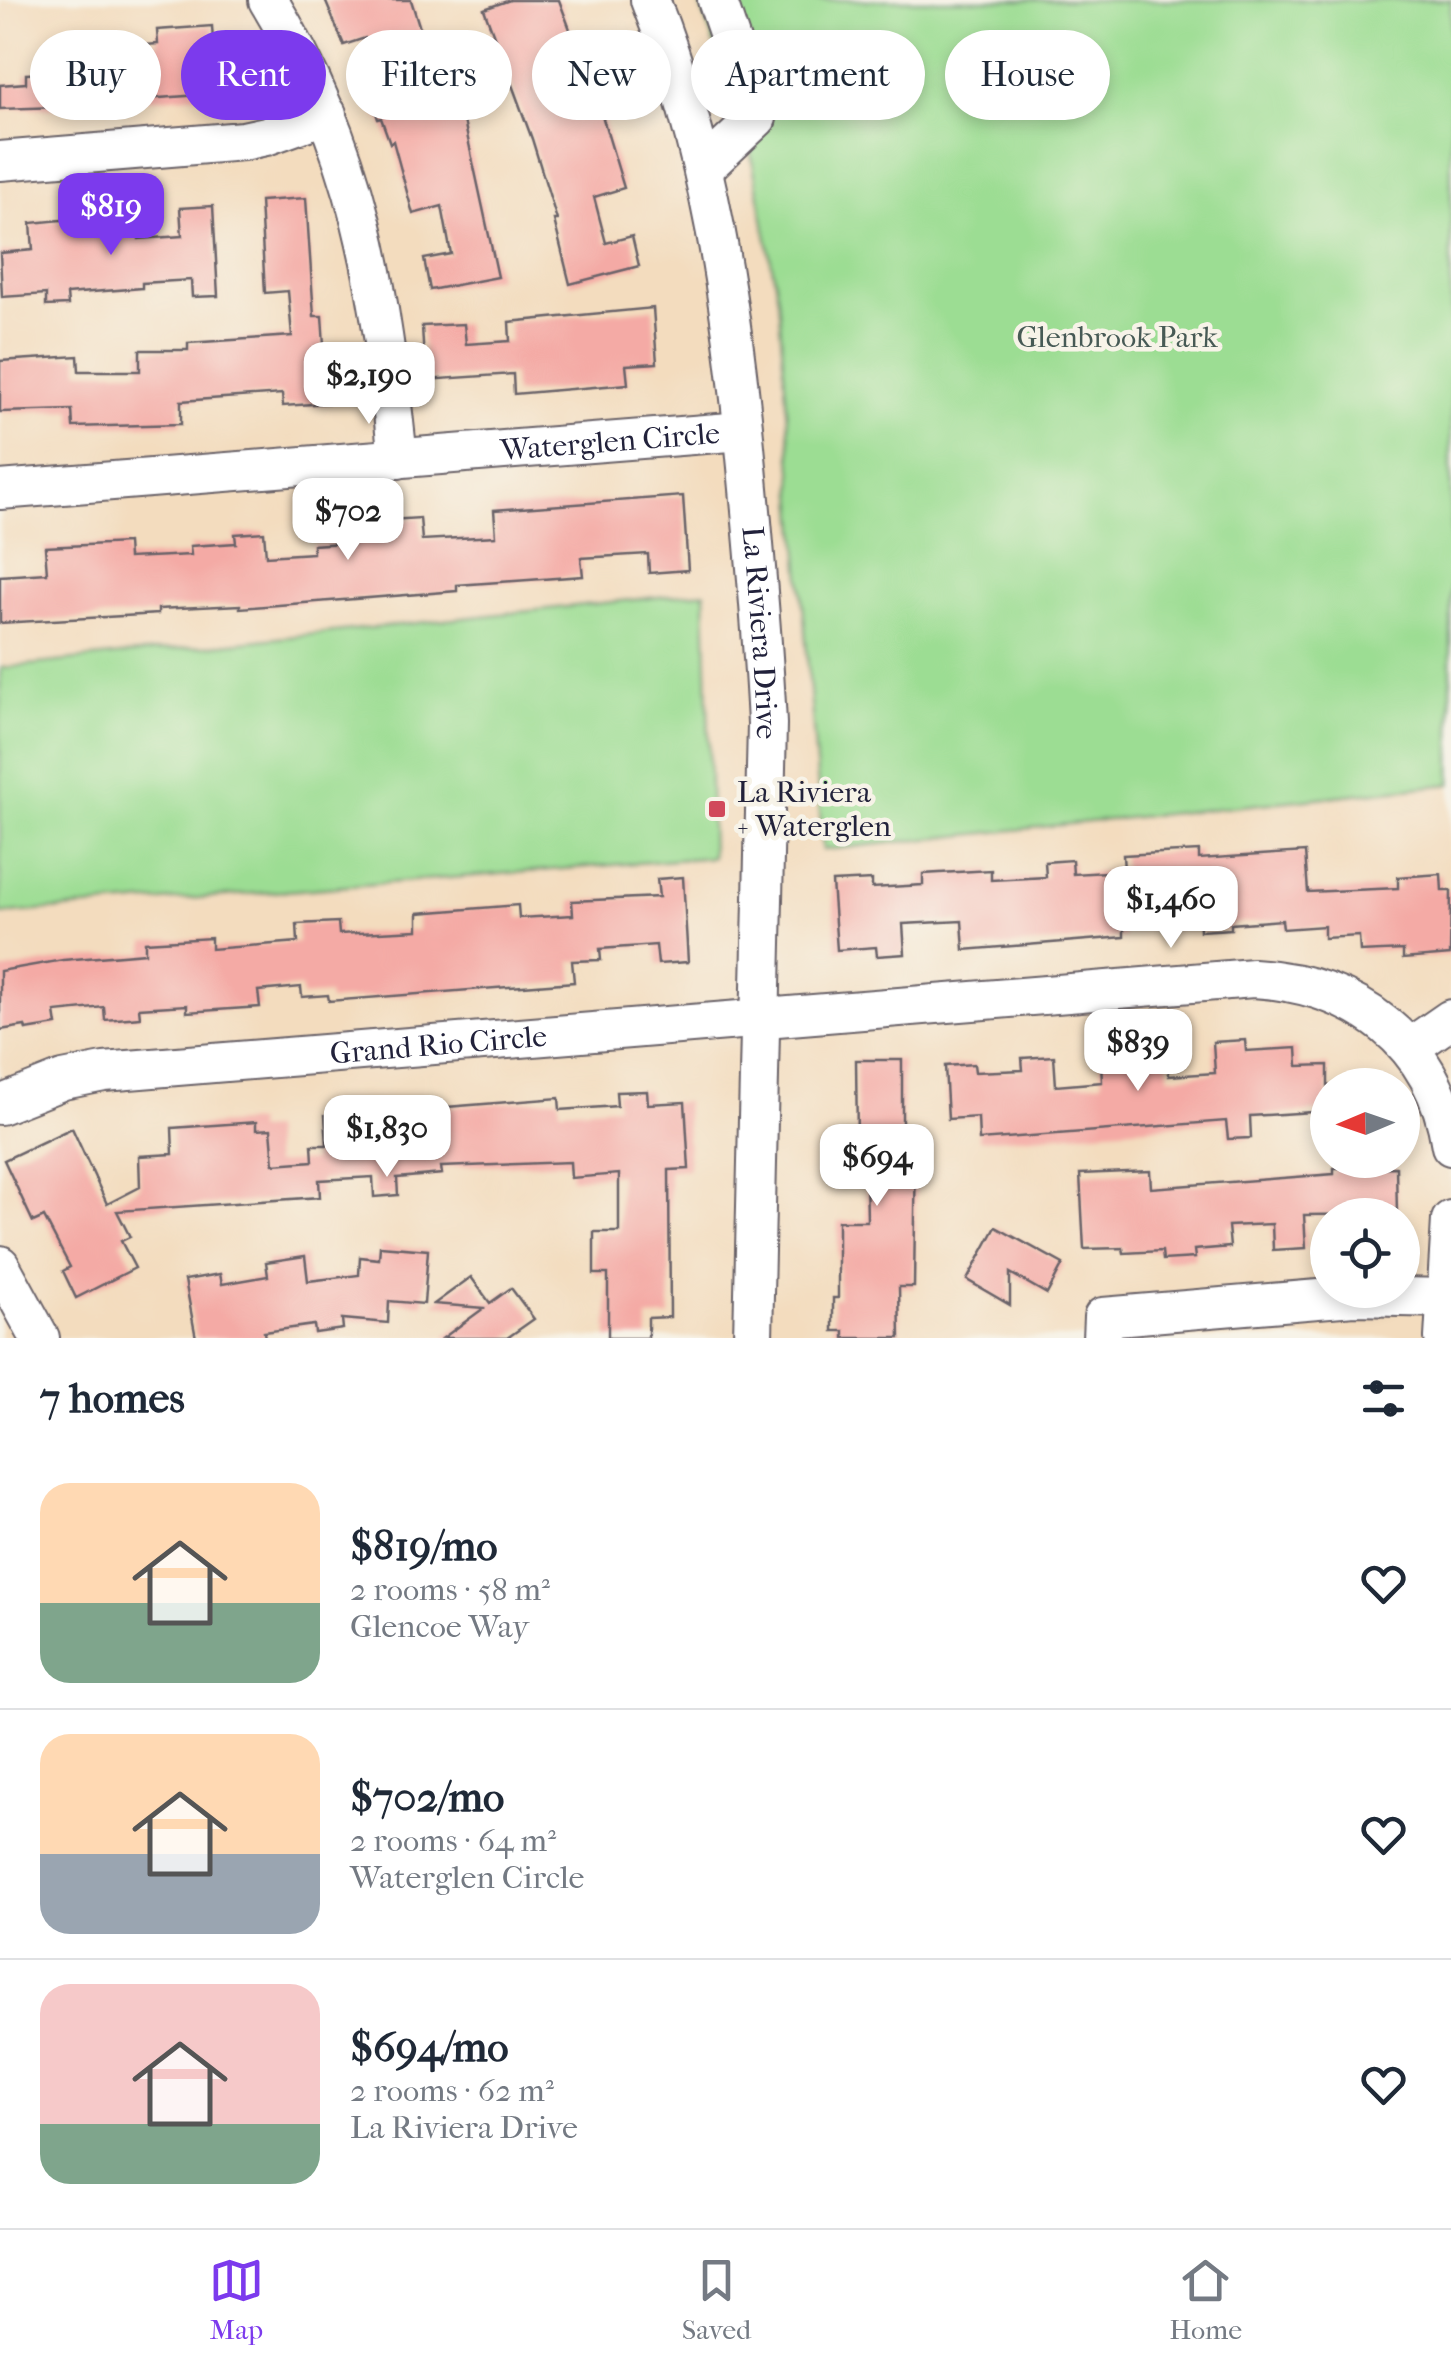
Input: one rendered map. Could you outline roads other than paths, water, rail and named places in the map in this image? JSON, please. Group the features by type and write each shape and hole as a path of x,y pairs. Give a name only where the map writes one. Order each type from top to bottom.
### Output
{"street":[{"path":"268,0 327,114 362,215 385,334 398,459"},
{"name":"La Riviera Drive","path":"650,0 669,48 704,168 731,312 764,643 767,724 753,1338"},
{"path":"704,168 756,118 717,0"},
{"path":"0,161 243,141 327,114"},
{"name":"Waterglen Circle","path":"0,490 744,431"},
{"name":"Grand Rio Circle","path":"0,1105 63,1080 104,1072 1254,978 1287,980 1326,990 1363,1008 1409,1048 1423,1068 1441,1104 1451,1146"},
{"path":"1409,1048 1451,1019"},
{"path":"1444,1338 1451,1220"},
{"path":"0,1265 40,1338"},
{"path":"1102,1338 1103,1317 1354,1296 1447,1298"}],"place":[{"name":"La Riviera + Waterglen","path":"717,809"}],"park label":[{"name":"Glenbrook Park","path":"1117,337"}]}
